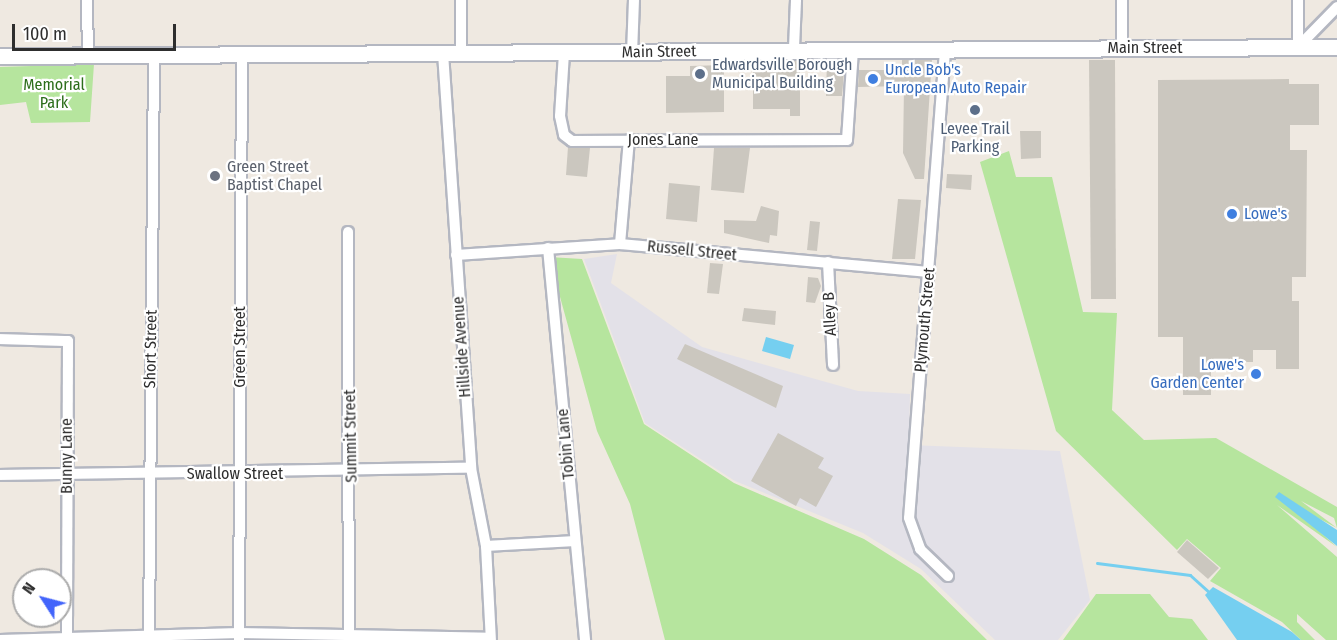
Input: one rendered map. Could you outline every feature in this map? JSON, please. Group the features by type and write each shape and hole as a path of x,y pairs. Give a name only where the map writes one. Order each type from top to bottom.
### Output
{"street":[{"path":"87,0 88,57"},
{"path":"461,0 461,52"},
{"path":"632,54 634,0"},
{"path":"794,48 796,0"},
{"path":"1122,0 1122,48"},
{"path":"1298,0 1298,47"},
{"path":"1298,47 1337,7"},
{"name":"Main Street","path":"0,56 154,57 461,52 632,54 794,48 945,51 1337,47"},
{"name":"Jones Lane","path":"564,52 564,135 572,141 848,140 853,50"},
{"name":"Plymouth Street","path":"945,51 909,518 920,549 948,576"},
{"name":"Hillside Avenue","path":"443,53 471,468 486,546 490,639"},
{"name":"Green Street","path":"239,637 242,54"},
{"name":"Short Street","path":"149,639 154,57"},
{"path":"620,244 629,140"},
{"name":"Summit Street","path":"348,232 352,473 349,638"},
{"name":"Russell Street","path":"456,255 620,244 929,272"},
{"name":"Tobin Lane","path":"548,248 585,640"},
{"name":"Alley B","path":"828,262 833,365"},
{"name":"Bunny Lane","path":"0,339 68,341 67,638"},
{"name":"Swallow Street","path":"0,475 352,473 471,468"},
{"path":"486,546 575,541"},
{"path":"0,640 239,637 490,639"}],"shaded area":[{"path":"617,254 611,283 702,347 858,391 910,394 909,445 1060,451 1090,600 1058,640 995,640 921,569 863,533 735,481 645,423 584,259"}],"green space":[{"name":"Memorial Park","path":"94,64 90,122 31,123 26,102 0,105 0,67"},
{"path":"1009,151 1016,177 1052,177 1083,312 1117,313 1112,410 1144,440 1216,438 1337,507 1337,528 1316,517 1311,524 1337,547 1277,505 1337,557 1337,640 1326,640 1297,614 1297,622 1315,640 1301,640 1282,622 1210,581 1221,568 1187,539 1177,550 1056,431 980,162","holes":["1301,501 1334,518 1337,528"]},
{"path":"549,257 582,259 644,424 734,483 864,539 921,575 987,640 665,640 630,504 597,431"},
{"path":"1096,594 1150,594 1169,617 1192,619 1208,640 1063,640"}],"water":[{"path":"766,337 794,345 790,359 762,351"},
{"path":"1279,492 1337,530 1337,546 1275,497"},
{"path":"1213,587 1292,632 1301,640 1237,640 1205,595"}],"building":[{"path":"932,59 924,179 915,179 903,153 904,86 858,87 859,70 902,70 902,60"},
{"path":"800,60 800,116 790,116 790,109 753,109 753,61"},
{"path":"827,60 845,60 842,96 826,96"},
{"path":"1089,60 1115,60 1116,299 1091,299"},
{"path":"724,65 724,112 666,113 666,76 690,76 690,66"},
{"name":"Lowe's","path":"1289,79 1289,84 1319,84 1319,125 1290,125 1290,150 1307,150 1306,277 1292,277 1292,301 1299,301 1299,369 1276,369 1276,350 1253,350 1253,362 1211,362 1211,395 1183,395 1183,337 1158,337 1158,80"},
{"path":"1020,131 1041,131 1041,158 1021,159"},
{"path":"568,147 590,148 587,177 566,175"},
{"path":"714,148 750,148 744,193 711,190"},
{"path":"947,174 972,175 971,190 946,188"},
{"path":"669,183 700,186 697,222 666,219"},
{"path":"898,199 921,200 915,259 892,259"},
{"path":"761,206 779,211 777,236 770,235 769,243 724,233 724,220 756,221"},
{"path":"810,221 820,222 817,251 807,250"},
{"path":"710,263 723,264 719,294 707,293"},
{"path":"808,277 818,278 821,286 815,303 806,302"},
{"path":"744,308 776,311 775,325 742,321"},
{"path":"685,344 783,386 776,408 677,359"},
{"path":"778,433 824,458 818,468 833,476 816,507 800,498 796,506 751,481"},
{"path":"1187,540 1219,568 1208,579 1177,552"}],"waterway":[{"path":"1097,563 1190,575 1210,593"}],"place":[{"name":"Edwardsville Borough Municipal Building","path":"700,74"},
{"name":"Uncle Bob's European Auto Repair","path":"873,79"},
{"name":"Levee Trail Parking","path":"975,110"},
{"name":"Green Street Baptist Chapel","path":"215,176"},
{"name":"Lowe's","path":"1232,214"},
{"name":"Lowe's Garden Center","path":"1256,374"}]}
